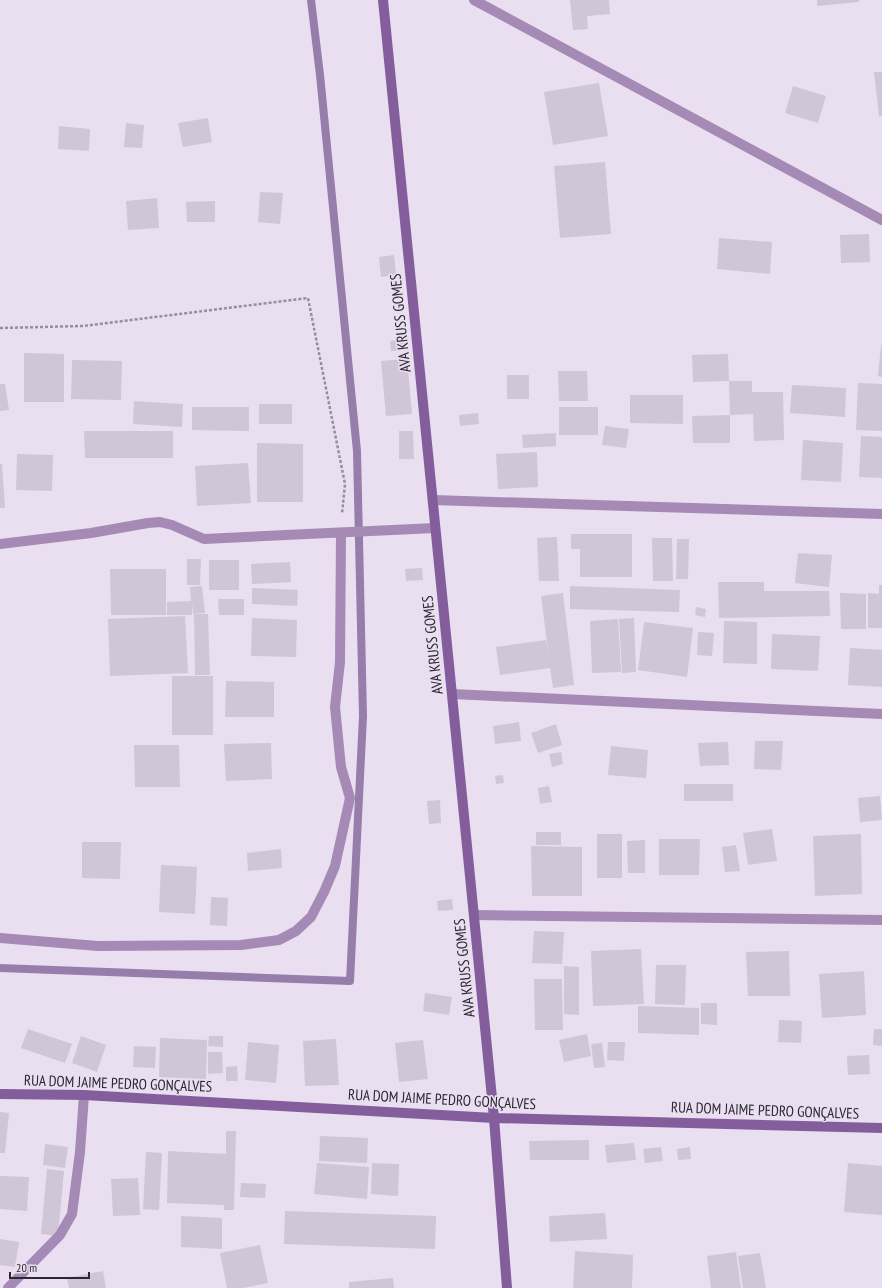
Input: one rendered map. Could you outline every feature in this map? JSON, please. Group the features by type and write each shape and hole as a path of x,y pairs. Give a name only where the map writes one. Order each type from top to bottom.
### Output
{"street":[{"name":"AVA KRUSS GOMES","path":"384,0 494,1118 507,1288"},
{"path":"474,0 882,220"},
{"path":"433,500 882,514"},
{"path":"0,544 91,534 160,522 172,525 204,539 435,528"},
{"path":"0,938 98,946 242,945 280,940 296,931 311,917 335,866 350,798 342,767 335,707 340,662 341,533"},
{"path":"452,694 882,714"},
{"path":"474,915 882,920"},
{"name":"RUA DOM JAIME PEDRO GONÇALVES","path":"0,1094 84,1095 494,1118 882,1128"},
{"path":"8,1288 60,1235 72,1214 80,1152 84,1095"}],"path":[{"path":"0,328 83,326 308,298 345,484 341,533"}],"building":[{"path":"570,0 609,0 610,14 587,16 588,29 573,30"},
{"path":"817,0 859,0 859,2 817,6"},
{"path":"874,72 882,72 882,116 879,116"},
{"path":"599,83 608,136 553,145 544,92"},
{"path":"793,86 826,96 818,123 785,113"},
{"path":"208,118 212,142 183,147 178,123"},
{"path":"126,123 144,125 142,148 124,147"},
{"path":"59,126 90,129 89,151 58,149"},
{"path":"605,162 611,234 560,238 554,166"},
{"path":"260,192 283,193 280,224 258,222"},
{"path":"157,198 159,228 128,230 126,201"},
{"path":"215,201 215,222 187,222 186,202"},
{"path":"869,234 870,262 841,263 840,235"},
{"path":"719,238 772,242 770,274 717,269"},
{"path":"394,255 396,275 381,277 379,257"},
{"path":"406,339 407,350 391,351 390,341"},
{"path":"882,345 882,377 878,376"},
{"path":"24,353 64,354 64,402 24,402"},
{"path":"728,354 729,381 693,382 692,355"},
{"path":"407,359 412,414 386,416 381,361"},
{"path":"72,360 122,361 121,400 71,399"},
{"path":"558,371 587,371 588,401 559,401"},
{"path":"507,375 529,375 529,399 507,399"},
{"path":"729,381 752,381 752,392 783,392 784,440 754,441 753,414 730,415"},
{"path":"858,383 882,384 882,431 856,430"},
{"path":"0,384 5,384 9,410 0,411"},
{"path":"792,385 846,388 845,417 790,413"},
{"path":"630,395 683,395 683,424 630,423"},
{"path":"134,401 183,404 182,427 133,424"},
{"path":"259,404 292,404 292,424 259,424"},
{"path":"192,407 249,407 249,431 192,430"},
{"path":"559,407 598,407 598,435 559,435"},
{"path":"478,413 479,424 460,426 459,415"},
{"path":"730,415 730,443 693,443 692,416"},
{"path":"605,426 629,429 626,448 602,445"},
{"path":"84,431 173,431 173,458 85,458"},
{"path":"399,431 413,431 414,459 399,459"},
{"path":"556,433 556,446 523,448 522,435"},
{"path":"861,436 882,437 882,478 859,477"},
{"path":"803,440 843,443 841,482 801,480"},
{"path":"257,443 303,444 303,502 257,502"},
{"path":"537,452 538,487 498,489 496,454"},
{"path":"17,454 53,455 52,491 16,490"},
{"path":"248,463 251,503 197,506 195,466"},
{"path":"0,464 2,464 5,508 0,508"},
{"path":"571,534 632,534 632,577 580,577 580,549 571,549"},
{"path":"557,537 559,581 539,581 537,538"},
{"path":"652,538 672,538 673,581 653,581"},
{"path":"677,539 689,539 688,579 676,579"},
{"path":"798,553 832,555 829,587 795,583"},
{"path":"187,559 201,559 200,585 187,585"},
{"path":"209,560 239,560 239,590 209,590"},
{"path":"290,562 291,582 252,584 251,564"},
{"path":"422,568 423,580 406,581 405,569"},
{"path":"110,569 166,569 166,615 111,615"},
{"path":"718,582 764,582 764,591 829,591 830,616 719,618"},
{"path":"879,585 882,585 882,628 868,628 868,593 879,594"},
{"path":"202,586 205,613 193,614 192,603 192,615 167,615 167,602 191,601 190,587"},
{"path":"570,586 680,590 679,612 570,609"},
{"path":"252,588 298,590 297,606 252,604"},
{"path":"563,593 574,685 553,688 550,668 500,675 496,647 546,640 549,658 541,596"},
{"path":"840,593 866,594 866,629 841,629"},
{"path":"218,599 244,599 244,615 219,615"},
{"path":"696,607 706,609 705,617 695,615"},
{"path":"194,614 208,614 210,675 195,675"},
{"path":"185,616 188,673 110,676 108,619"},
{"path":"252,618 297,620 296,657 251,656"},
{"path":"634,618 636,672 622,673 619,619"},
{"path":"618,619 621,672 592,673 590,621"},
{"path":"724,621 757,622 757,664 723,663"},
{"path":"644,622 693,628 687,677 638,670"},
{"path":"698,632 714,633 712,656 697,655"},
{"path":"772,634 820,636 818,671 771,669"},
{"path":"850,648 882,650 882,687 848,685"},
{"path":"172,676 213,676 213,735 172,735"},
{"path":"226,681 274,682 274,717 225,717"},
{"path":"519,722 521,741 495,744 493,726"},
{"path":"556,724 562,745 538,753 531,733"},
{"path":"755,741 783,741 781,770 754,769"},
{"path":"728,742 729,765 700,766 698,743"},
{"path":"271,743 272,779 226,781 224,744"},
{"path":"134,745 179,745 180,787 135,787"},
{"path":"611,746 648,750 646,778 608,775"},
{"path":"561,752 563,764 552,767 549,754"},
{"path":"503,775 504,783 496,784 495,776"},
{"path":"684,784 733,784 733,801 684,801"},
{"path":"549,786 552,802 540,804 538,788"},
{"path":"880,796 882,820 860,822 858,798"},
{"path":"440,800 441,823 429,824 427,801"},
{"path":"772,829 777,861 748,865 743,833"},
{"path":"536,832 561,832 561,845 536,845"},
{"path":"597,834 622,834 622,878 597,878"},
{"path":"861,834 862,894 815,896 813,836"},
{"path":"659,839 700,839 699,875 659,875"},
{"path":"645,840 645,873 628,873 627,841"},
{"path":"82,842 121,842 120,879 82,878"},
{"path":"736,845 740,871 725,872 722,847"},
{"path":"531,846 582,847 582,896 532,896"},
{"path":"281,849 282,868 248,871 247,853"},
{"path":"161,865 197,867 195,914 159,912"},
{"path":"211,897 228,898 227,926 210,925"},
{"path":"452,899 453,910 438,911 437,901"},
{"path":"534,931 564,932 562,964 532,963"},
{"path":"641,949 644,1004 593,1006 591,951"},
{"path":"789,951 790,996 748,996 746,952"},
{"path":"656,965 686,965 685,1005 655,1004"},
{"path":"564,966 579,967 579,1015 564,1014"},
{"path":"864,971 866,1015 822,1018 819,974"},
{"path":"534,979 562,979 563,1030 535,1030"},
{"path":"425,993 452,997 449,1015 423,1011"},
{"path":"701,1003 717,1003 717,1025 701,1024"},
{"path":"638,1006 699,1008 699,1035 638,1033"},
{"path":"779,1020 802,1021 801,1043 778,1042"},
{"path":"28,1029 72,1044 65,1063 21,1048"},
{"path":"874,1029 882,1029 882,1046 873,1045"},
{"path":"587,1034 591,1056 564,1062 559,1040"},
{"path":"81,1036 106,1045 97,1072 72,1063"},
{"path":"209,1036 223,1036 223,1047 208,1046"},
{"path":"160,1038 207,1040 206,1079 159,1077"},
{"path":"336,1039 339,1085 305,1086 303,1041"},
{"path":"423,1040 428,1079 399,1082 395,1043"},
{"path":"248,1042 279,1045 276,1083 245,1080"},
{"path":"608,1042 625,1042 624,1061 607,1060"},
{"path":"602,1043 605,1067 594,1068 591,1044"},
{"path":"134,1046 156,1047 155,1068 133,1067"},
{"path":"208,1052 222,1052 223,1073 208,1074"},
{"path":"869,1055 870,1074 848,1075 847,1056"},
{"path":"237,1066 238,1081 226,1081 226,1067"},
{"path":"0,1112 9,1113 5,1153 0,1153"},
{"path":"226,1131 236,1131 234,1210 224,1210 224,1205 167,1203 168,1151 226,1154"},
{"path":"320,1136 368,1138 367,1163 319,1161"},
{"path":"589,1140 589,1160 530,1160 529,1141"},
{"path":"634,1143 636,1160 607,1163 605,1145"},
{"path":"45,1144 68,1147 65,1168 43,1165"},
{"path":"661,1147 663,1161 645,1163 643,1149"},
{"path":"690,1147 691,1159 678,1160 677,1149"},
{"path":"146,1152 162,1153 159,1210 143,1209"},
{"path":"317,1163 369,1167 367,1199 314,1194"},
{"path":"372,1163 399,1164 398,1196 371,1194"},
{"path":"848,1163 882,1166 882,1215 844,1212"},
{"path":"47,1169 64,1171 58,1236 41,1234"},
{"path":"0,1176 29,1177 27,1211 0,1209"},
{"path":"138,1178 140,1215 113,1216 111,1179"},
{"path":"241,1183 266,1184 265,1198 240,1197"},
{"path":"285,1211 436,1216 435,1249 284,1244"},
{"path":"605,1213 607,1239 550,1242 549,1216"},
{"path":"181,1216 222,1218 222,1249 181,1247"},
{"path":"0,1239 19,1242 15,1267 0,1265"},
{"path":"260,1245 268,1283 243,1288 227,1288 220,1253"},
{"path":"575,1251 633,1255 632,1288 573,1288"},
{"path":"736,1252 741,1288 711,1288 707,1256"},
{"path":"760,1253 766,1288 743,1288 738,1256"},
{"path":"103,1271 106,1288 69,1288 67,1278"},
{"path":"393,1278 394,1288 349,1288 349,1282"}],"waterway":[{"path":"0,968 350,981 363,716 357,451 320,75 311,0"}]}
